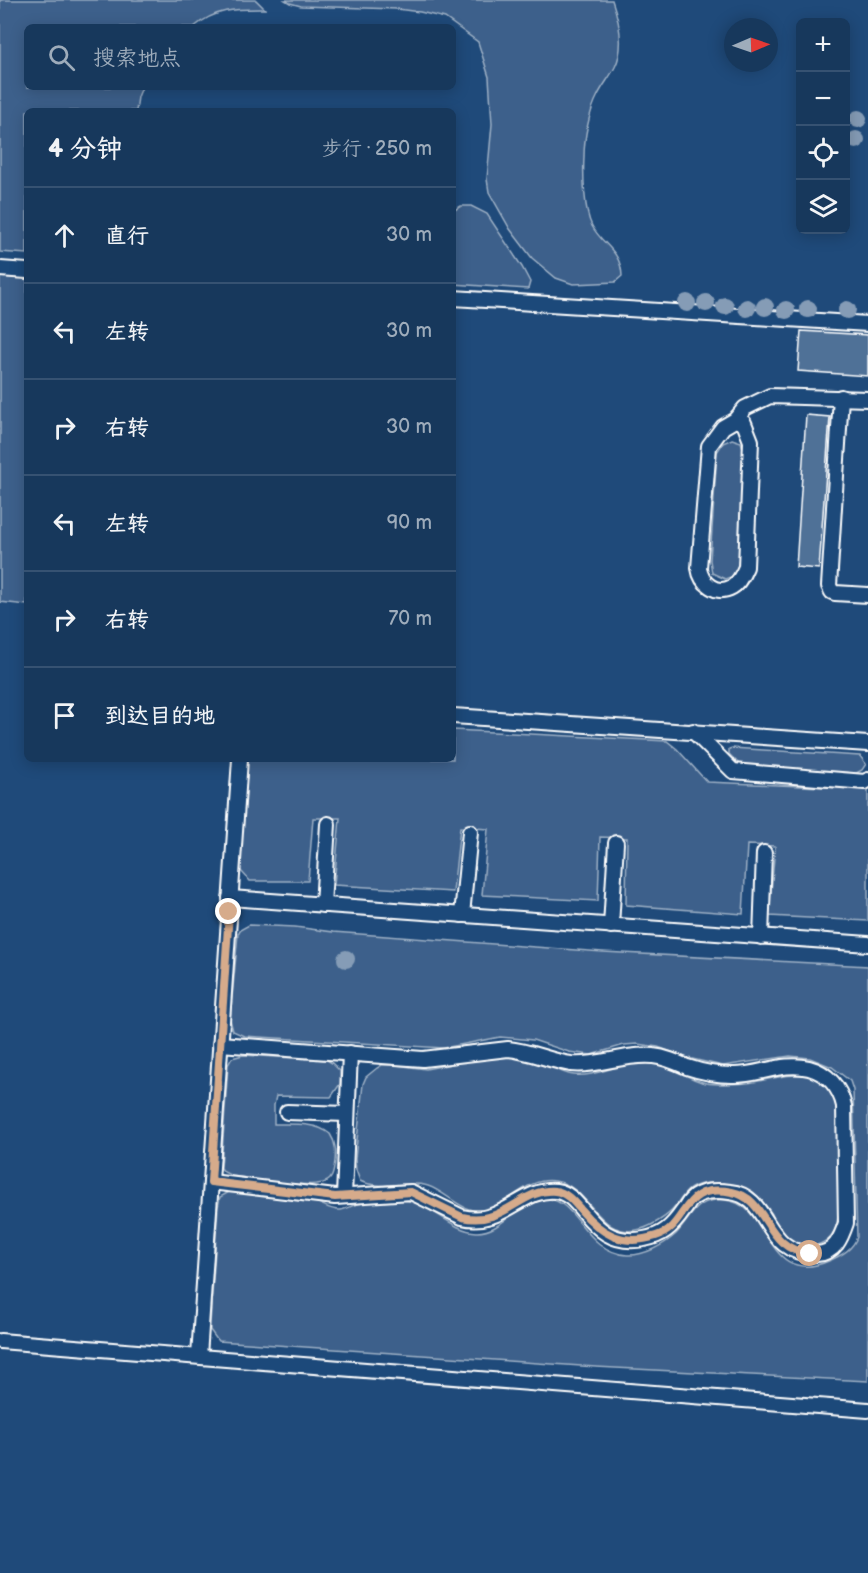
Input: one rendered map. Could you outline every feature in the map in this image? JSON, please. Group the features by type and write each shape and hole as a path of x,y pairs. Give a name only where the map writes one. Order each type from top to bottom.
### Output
{"lane":[{"path":"0,269 24,271"},
{"path":"456,298 868,324"},
{"path":"735,420 744,423 751,441 746,567 741,578 731,588 722,590 711,588 700,575 700,547 709,446 723,428 735,420 745,408 770,396 868,399"},
{"path":"841,397 829,585 832,592 868,595"},
{"path":"456,716 868,744"},
{"path":"693,731 733,771 865,782 868,780"},
{"path":"199,1356 240,762"},
{"path":"323,905 328,824"},
{"path":"462,915 470,832"},
{"path":"611,926 616,843"},
{"path":"761,937 764,853"},
{"path":"230,898 868,944"},
{"path":"211,1182 344,1197 411,1192 462,1217 479,1219 495,1216 537,1194 556,1191 570,1198 600,1230 616,1237 636,1240 658,1236 671,1228 691,1199 704,1193 732,1192 743,1195 757,1207 776,1238 786,1247 810,1254 824,1254 834,1247 841,1239 846,1223 842,1096 829,1078 813,1069 798,1066 772,1068 736,1076 710,1074 654,1056 632,1055 586,1064 570,1064 508,1049 423,1059 220,1044"},
{"path":"344,1197 351,1053"},
{"path":"286,1112 347,1114"},
{"path":"0,1341 868,1410"}],"shaded area":[{"path":"0,0 256,0 265,9 227,11 211,16 198,24 24,24 24,90 141,90 136,108 24,108 24,254 0,252"},
{"path":"285,0 612,0 619,25 620,51 615,67 598,95 590,117 584,150 584,183 589,219 596,233 615,254 622,276 615,282 573,284 556,278 532,258 510,229 489,192 487,179 492,124 489,77 478,42 445,18 420,12 397,9 301,6"},
{"path":"461,206 471,206 487,214 522,267 530,282 528,289 456,284 456,209"},
{"path":"0,276 24,278 24,605 0,602"},
{"path":"732,439 741,442 745,455 739,567 736,575 725,579 712,573 710,560 717,452 723,443"},
{"path":"456,730 667,741 707,782 868,789 868,921 769,916 775,846 747,845 743,914 626,905 627,838 600,837 598,901 482,895 488,829 460,827 453,892 334,885 340,818 313,818 308,881 250,881 241,871 247,762 456,762"},
{"path":"729,749 860,756 866,764 862,770 851,776 743,768 729,754"},
{"path":"249,925 603,952 868,966 868,1381 596,1367 218,1341 210,1330 210,1324 218,1207 220,1197 231,1191 307,1199 336,1210 374,1201 408,1201 426,1207 450,1223 468,1231 477,1232 505,1221 529,1202 549,1199 559,1202 567,1209 601,1245 613,1252 627,1255 647,1252 666,1242 701,1205 715,1200 725,1200 741,1205 752,1215 781,1255 793,1264 809,1266 831,1260 850,1248 857,1237 853,1090 850,1081 832,1067 810,1058 790,1056 723,1066 688,1058 658,1047 637,1044 624,1045 591,1055 569,1052 533,1040 500,1037 444,1048 244,1036 233,1031 230,1019 238,934 240,930"},
{"path":"504,1054 536,1060 574,1075 591,1074 631,1064 650,1062 664,1065 711,1084 747,1083 800,1075 812,1076 822,1081 831,1090 837,1105 838,1215 834,1232 824,1242 814,1246 795,1243 780,1232 772,1214 756,1196 743,1187 727,1184 709,1183 694,1186 660,1220 641,1229 626,1231 604,1220 578,1192 568,1185 555,1181 535,1183 494,1207 477,1211 462,1206 428,1186 420,1184 376,1185 360,1181 355,1159 363,1084 366,1077 382,1065 426,1069"},
{"path":"243,1055 327,1060 340,1071 340,1084 331,1097 276,1096 274,1105 274,1124 318,1127 330,1134 335,1154 334,1171 330,1179 323,1183 313,1184 284,1183 232,1176 221,1168 228,1065 232,1058"}],"building":[{"path":"801,331 868,335 868,376 798,371"},
{"path":"806,415 830,417 819,569 796,567"}],"route":[{"path":"229,912 211,1182 335,1197 411,1192 470,1219 495,1216 524,1199 556,1191 570,1198 600,1230 628,1240 658,1236 671,1228 691,1199 704,1193 732,1192 743,1195 757,1207 776,1238 786,1247 810,1254"}]}
